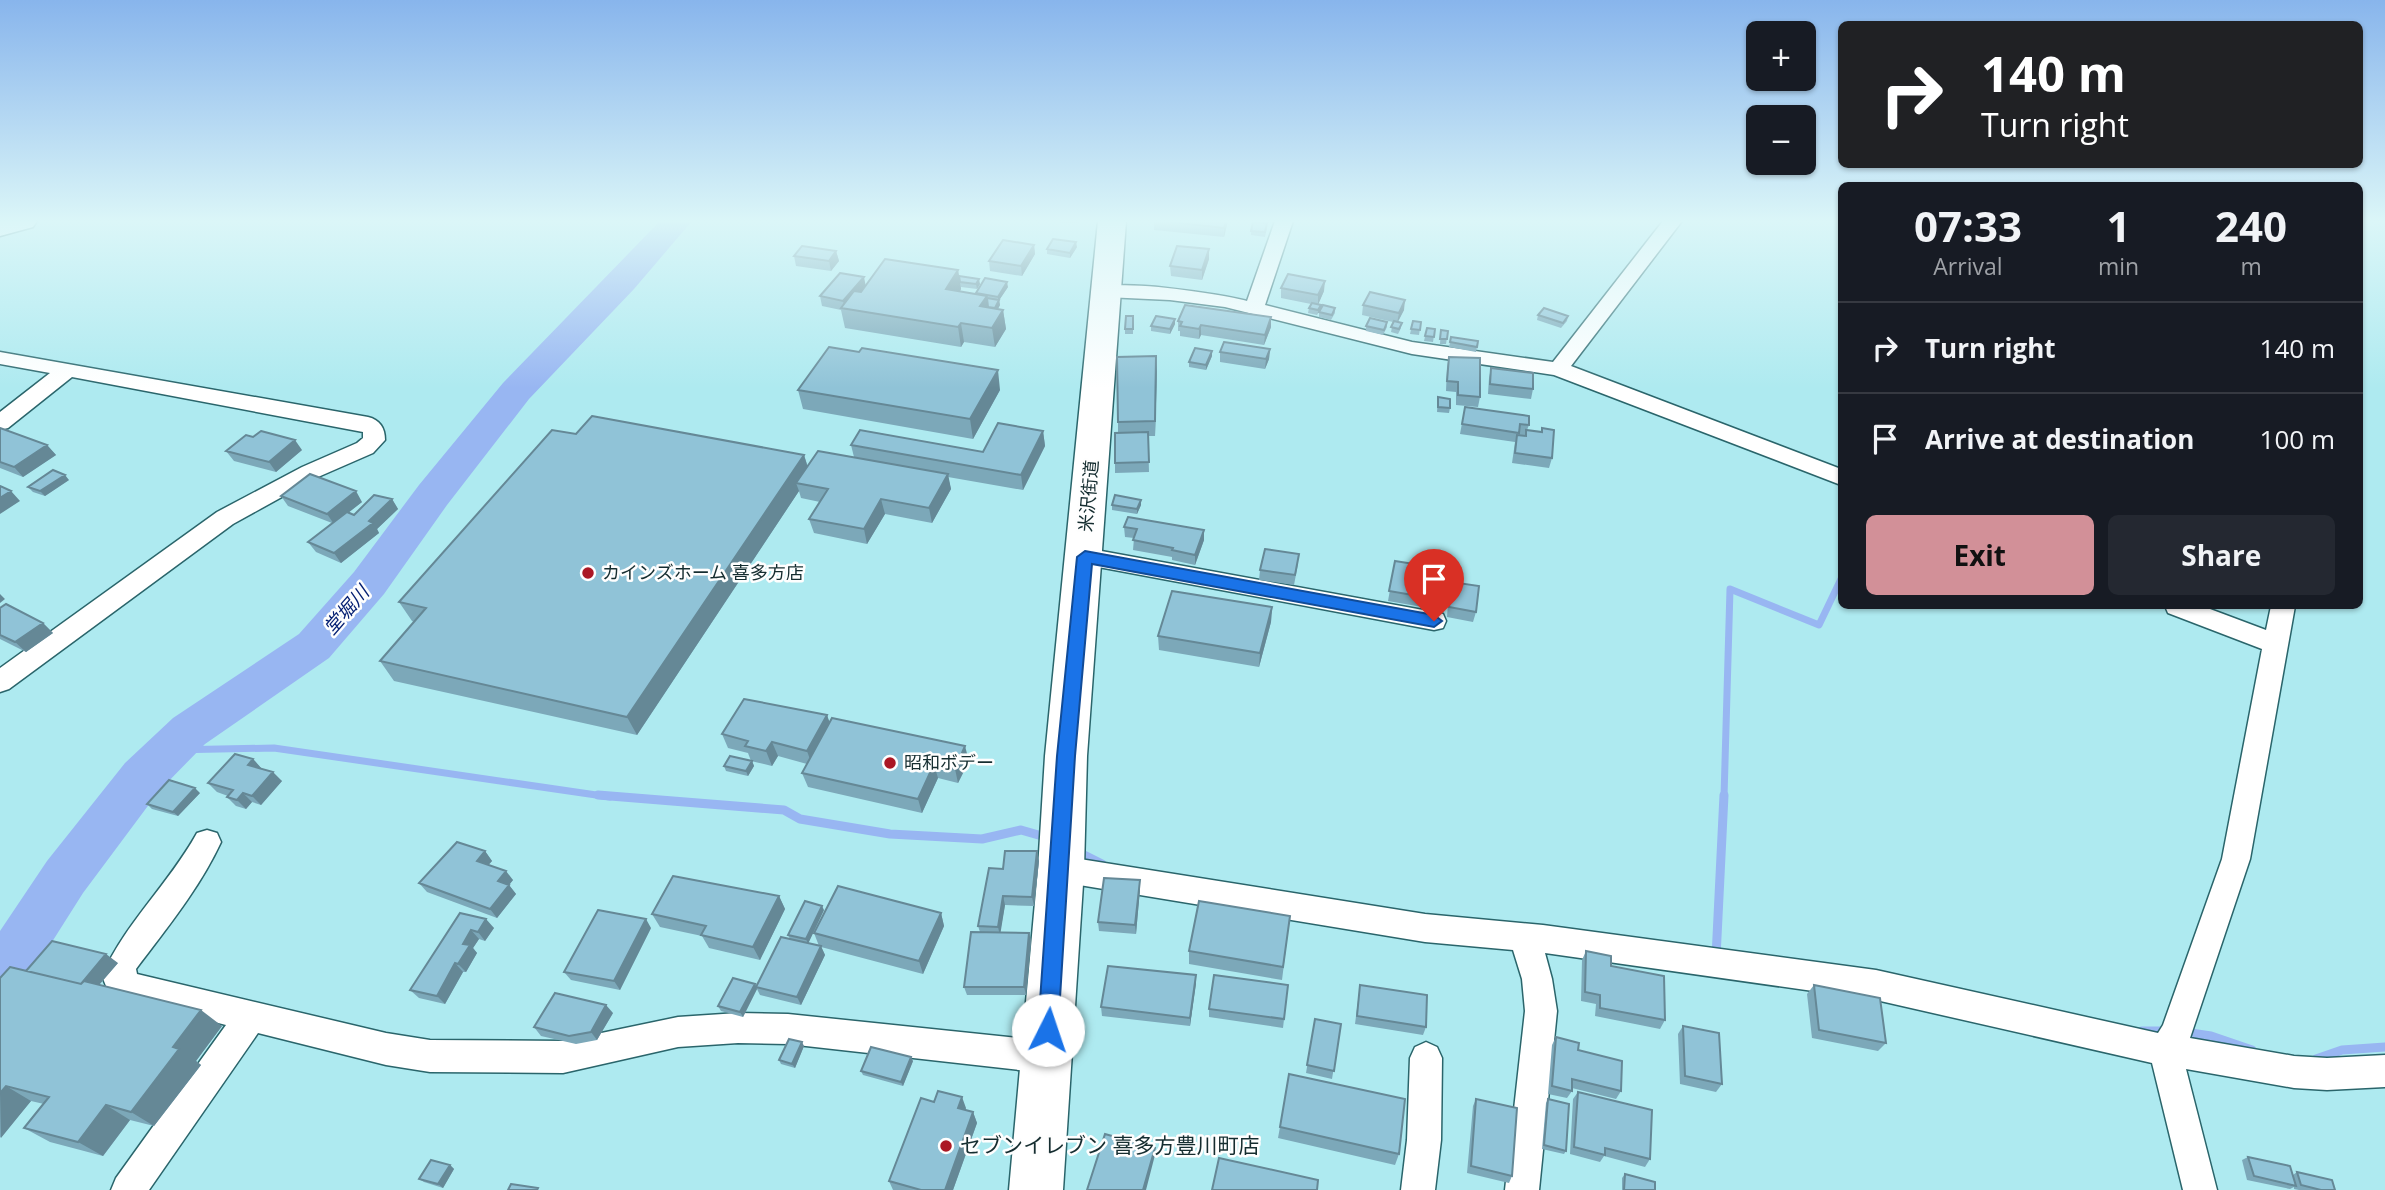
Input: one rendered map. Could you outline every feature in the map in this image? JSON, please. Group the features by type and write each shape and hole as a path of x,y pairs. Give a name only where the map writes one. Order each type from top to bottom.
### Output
{"highway":[{"name":"米沢街道","path":"1036,1190 1061,869 1066,756 1107,277"}],"street":[{"path":"1255,305 1265,277"},
{"path":"1558,369 1630,277"},
{"path":"1106,291 1170,294 1225,301 1412,348 1558,369 1838,476"},
{"path":"0,358 368,424 374,431 374,440 365,448 310,472 225,518 0,682"},
{"path":"0,423 68,369"},
{"path":"1085,557 1434,621"},
{"path":"2185,609 2277,644"},
{"path":"2200,1190 2165,1050 2176,1033 2235,859 2283,609"},
{"path":"206,842 191,872 125,959 117,976 129,987 386,1049 430,1056 563,1057 678,1032 738,1028 788,1029 1046,1057"},
{"path":"1061,869 1425,928 1876,985 2165,1050 2294,1072 2327,1074 2385,1071"},
{"path":"1522,1190 1541,1011 1538,979 1525,939"},
{"path":"128,1190 251,1017"},
{"path":"1418,1190 1424,1140 1426,1059"}],"building":[{"path":"837,277 864,277 843,301 820,296"},
{"path":"872,277 954,277 946,289 987,296 980,306 1003,310 992,328 961,323 958,327 841,308 854,291 861,292"},
{"path":"959,277 979,279 976,284 960,282"},
{"path":"1287,277 1325,281 1318,295 1281,288"},
{"path":"985,278 1007,282 998,297 976,293"},
{"path":"1370,292 1405,300 1399,313 1363,305"},
{"path":"987,298 999,300 995,308 988,307"},
{"path":"1312,303 1321,305 1318,310 1309,308"},
{"path":"1185,305 1271,317 1265,335 1201,325 1199,329 1180,326 1182,322 1178,321"},
{"path":"1323,305 1335,308 1332,315 1319,312"},
{"path":"1544,308 1568,316 1563,323 1538,315"},
{"path":"1126,316 1133,316 1133,329 1125,329"},
{"path":"1156,316 1175,319 1170,329 1151,326"},
{"path":"1370,318 1387,322 1384,330 1366,326"},
{"path":"1394,321 1402,323 1399,329 1391,327"},
{"path":"1413,321 1421,322 1420,330 1411,329"},
{"path":"1427,328 1435,329 1434,337 1425,336"},
{"path":"1441,330 1448,331 1447,339 1440,339"},
{"path":"1451,337 1478,341 1477,347 1450,342"},
{"path":"1224,342 1270,349 1266,359 1220,352"},
{"path":"829,347 859,352 862,348 998,370 970,419 798,390"},
{"path":"1195,348 1212,351 1206,365 1189,362"},
{"path":"1156,356 1155,421 1118,422 1117,357"},
{"path":"1449,357 1480,358 1480,397 1458,395 1458,382 1447,381"},
{"path":"1491,368 1533,373 1533,389 1490,384"},
{"path":"1438,397 1450,399 1450,408 1438,407"},
{"path":"1465,407 1529,416 1529,425 1520,424 1519,433 1462,424"},
{"path":"592,416 804,455 627,717 380,661 426,608 399,602 552,430 576,434"},
{"path":"998,423 1043,431 1021,475 851,445 860,430 983,452"},
{"path":"0,428 47,445 14,467 0,462"},
{"path":"1542,428 1554,430 1552,458 1515,453 1517,435 1526,436 1526,430 1542,432"},
{"path":"261,431 295,440 269,462 226,451 246,435 253,437"},
{"path":"1148,432 1149,462 1115,463 1115,433"},
{"path":"818,451 948,474 929,508 881,499 864,529 809,519 828,489 796,483"},
{"path":"53,470 65,475 40,491 28,487"},
{"path":"310,474 356,491 327,514 281,496"},
{"path":"0,486 11,491 0,498"},
{"path":"374,495 392,499 369,521 373,523 334,553 308,542 347,512 354,515"},
{"path":"1115,495 1141,500 1137,509 1112,505"},
{"path":"1128,517 1204,530 1195,555 1133,540 1137,529 1124,527"},
{"path":"1265,549 1299,554 1295,575 1260,570"},
{"path":"1395,561 1446,569 1444,585 1451,586 1452,582 1479,586 1476,612 1449,607 1451,593 1443,592 1442,600 1389,591"},
{"path":"1172,591 1272,607 1260,653 1158,636"},
{"path":"6,604 43,623 15,642 0,635 0,608"},
{"path":"744,699 827,715 807,751 772,742 766,751 745,746 748,741 722,734"},
{"path":"832,718 965,746 955,769 934,764 918,799 802,773"},
{"path":"235,754 253,759 248,765 273,772 252,796 243,793 237,800 227,797 233,790 208,783"},
{"path":"730,756 752,761 746,771 724,766"},
{"path":"169,780 195,788 173,812 147,804"},
{"path":"457,842 485,851 477,861 506,871 498,881 509,885 490,909 419,883"},
{"path":"1005,851 1037,851 1032,897 1003,896 998,927 978,926 989,868 1003,869"},
{"path":"673,876 779,896 753,947 701,935 706,926 652,914"},
{"path":"1104,878 1140,880 1135,925 1098,922"},
{"path":"838,886 941,913 919,961 814,933"},
{"path":"805,901 822,906 806,939 788,935"},
{"path":"1199,901 1290,916 1283,967 1189,951"},
{"path":"598,910 646,919 614,981 564,972"},
{"path":"460,913 486,919 478,932 471,930 463,944 470,945 458,964 455,963 437,996 410,990"},
{"path":"971,932 1029,933 1024,987 964,987"},
{"path":"781,937 821,946 797,997 756,987"},
{"path":"52,941 106,954 81,984 26,971"},
{"path":"1586,951 1611,956 1611,966 1664,976 1665,1020 1600,1008 1600,995 1585,992"},
{"path":"1108,966 1196,975 1190,1018 1101,1007"},
{"path":"10,967 81,984 84,981 201,1010 173,1047 179,1049 131,1112 106,1105 78,1142 24,1128 49,1097 6,1086 0,1093 0,978"},
{"path":"1214,975 1288,985 1284,1019 1209,1009"},
{"path":"733,978 755,984 740,1012 718,1006"},
{"path":"1360,985 1427,995 1426,1027 1357,1016"},
{"path":"1814,985 1880,998 1886,1043 1819,1030"},
{"path":"555,993 606,1005 591,1032 569,1036 534,1027"},
{"path":"1315,1019 1341,1024 1334,1071 1307,1065"},
{"path":"1683,1026 1719,1033 1722,1084 1685,1076"},
{"path":"1556,1037 1579,1043 1578,1050 1622,1061 1621,1091 1572,1079 1572,1091 1552,1086"},
{"path":"789,1039 802,1042 792,1064 779,1060"},
{"path":"871,1047 911,1057 901,1082 861,1071"},
{"path":"1289,1074 1405,1099 1399,1154 1280,1127"},
{"path":"938,1091 962,1097 958,1108 973,1112 945,1190 921,1190 889,1181 921,1098 934,1102"},
{"path":"1578,1092 1652,1110 1650,1159 1605,1148 1605,1155 1574,1147"},
{"path":"1476,1099 1517,1108 1512,1176 1471,1166"},
{"path":"1548,1099 1569,1104 1566,1151 1544,1145"},
{"path":"1105,1134 1155,1148 1143,1190 1087,1190"},
{"path":"2248,1157 2290,1166 2296,1186 2254,1176"},
{"path":"1219,1158 1318,1180 1317,1190 1212,1190"},
{"path":"431,1160 450,1165 438,1184 419,1179"},
{"path":"2297,1172 2332,1180 2335,1190 2301,1185"},
{"path":"1625,1174 1655,1182 1655,1190 1624,1190"},
{"path":"511,1184 538,1188 508,1190"}],"waterway":[{"name":"堂堀川","path":"0,976 65,877 142,777 189,731 314,646 369,583 433,495 516,391 627,277"},
{"path":"1724,797 1730,589 1819,625 1838,585"},
{"path":"171,750 274,748 610,797"},
{"path":"598,795 784,810 800,819 890,834 982,839 1021,830 1049,838"},
{"path":"1716,957 1724,795"},
{"path":"1078,852 1102,864"},
{"path":"2142,1031 2168,1031"},
{"path":"2184,1032 2211,1036 2252,1050"},
{"path":"2316,1059 2342,1050 2385,1047"}],"place":[{"name":"カインズホーム 喜多方店","path":"588,573"},
{"name":"昭和ボデー","path":"890,763"},
{"name":"セブンイレブン 喜多方豊川町店","path":"946,1146"}],"route":[{"path":"1048,1030 1061,869 1066,756 1085,557 1434,621"}]}
